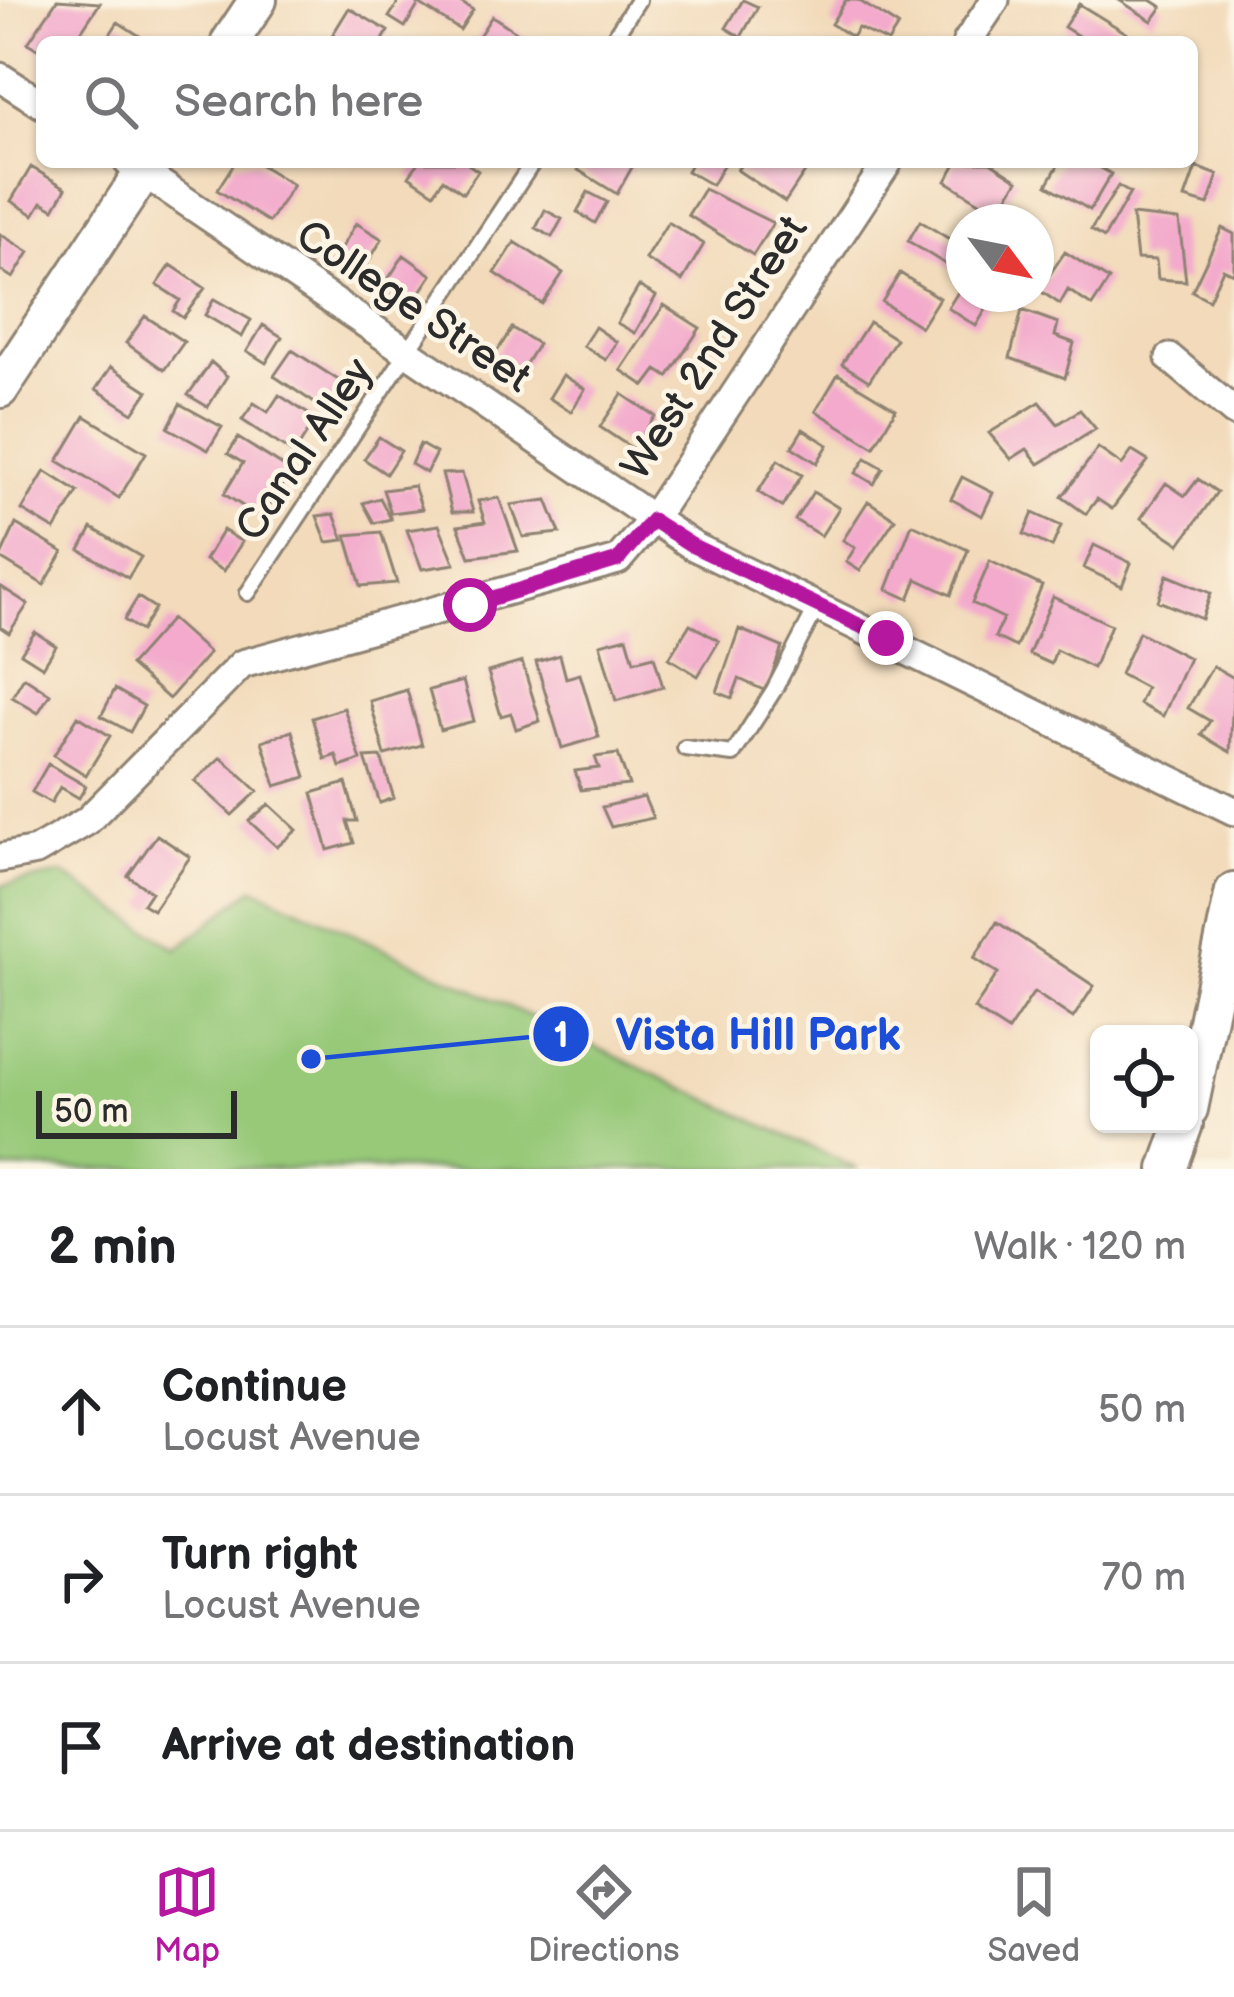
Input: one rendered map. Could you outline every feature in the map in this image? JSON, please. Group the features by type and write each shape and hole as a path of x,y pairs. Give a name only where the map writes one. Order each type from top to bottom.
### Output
{"street":[{"path":"234,36 258,0"},
{"path":"971,36 994,0"},
{"path":"0,77 36,100"},
{"path":"0,389 139,168"},
{"name":"College Street","path":"143,168 693,546 1234,811"},
{"name":"West 2nd Street","path":"0,857 36,851 87,820 242,664 618,560 652,520 884,168"},
{"path":"1170,358 1234,412"},
{"path":"1198,1065 1234,891"},
{"path":"1168,1169 1181,1133"}],"lane":[{"path":"615,36 638,0"},
{"name":"Canal Alley","path":"248,593 529,168"},
{"path":"685,748 733,754 774,690 818,605"}],"green space":[{"path":"63,874 177,949 254,888 858,1169 0,1169 0,886"}],"building":[{"path":"57,0 100,3 78,36 36,36 36,48 28,43"},
{"path":"400,0 457,0 473,10 460,30 419,4 405,27 389,17"},
{"path":"743,0 758,7 742,36 726,28"},
{"path":"846,0 858,0 898,26 892,36 875,36 858,28 850,36 831,24"},
{"path":"1119,0 1151,0 1162,7 1152,21"},
{"path":"1079,4 1131,36 1078,36 1064,27"},
{"path":"349,8 388,31 385,36 332,36"},
{"path":"492,16 523,36 479,36"},
{"path":"118,22 140,36 109,36"},
{"path":"31,167 66,188 54,209 42,202 34,215 11,201"},
{"path":"231,168 266,168 293,185 269,222 217,190"},
{"path":"415,168 478,171 463,193 443,179 434,193 409,176"},
{"path":"579,168 632,168 617,194"},
{"path":"689,168 722,168 712,185"},
{"path":"799,168 805,172 785,202 737,170"},
{"path":"954,168 999,168 1018,180 1003,204 983,204 946,181"},
{"path":"1057,168 1101,168 1111,174 1090,210 1047,185"},
{"path":"1196,168 1218,175 1208,205 1185,198"},
{"path":"1118,186 1130,193 1104,238 1091,230"},
{"path":"704,189 773,223 753,255 688,215"},
{"path":"588,192 607,202 595,223 577,212"},
{"path":"545,210 562,219 552,237 536,228"},
{"path":"1132,215 1179,220 1186,281 1158,279 1156,260 1137,259"},
{"path":"920,221 946,237 946,265 908,241"},
{"path":"668,222 704,244 682,281 645,259"},
{"path":"356,223 382,239 360,276 334,261"},
{"path":"1222,228 1234,234 1234,274 1223,269 1209,300 1192,291"},
{"path":"0,234 29,252 13,278 0,270"},
{"path":"515,242 563,273 542,304 495,273"},
{"path":"1065,252 1109,280 1092,306 1068,290 1060,304 1054,300 1054,268"},
{"path":"404,255 432,275 409,309 381,290"},
{"path":"171,265 205,288 183,318 173,311 180,300 157,285"},
{"path":"900,273 939,298 921,327 882,302"},
{"path":"639,286 656,296 635,333 617,323"},
{"path":"214,299 251,320 242,337 205,315"},
{"path":"664,305 700,328 668,377 657,370 645,386 621,370"},
{"path":"954,312 984,312 976,326"},
{"path":"1022,312 1058,323 1055,336 1074,343 1065,378 1010,358"},
{"path":"145,316 184,342 164,370 126,343"},
{"path":"869,322 896,339 869,381 842,364"},
{"path":"263,325 282,337 266,363 247,351"},
{"path":"595,327 617,342 606,360 583,346"},
{"path":"512,328 538,344 517,378 491,361"},
{"path":"292,350 352,389 334,416 274,376"},
{"path":"211,362 227,376 208,407 188,395"},
{"path":"111,367 148,391 133,413 96,389"},
{"path":"838,374 896,409 874,447 816,411"},
{"path":"563,375 585,389 571,412 549,398"},
{"path":"622,394 655,416 633,449 600,427"},
{"path":"279,395 316,419 294,454 242,420 254,403 268,412"},
{"path":"1040,402 1058,424 1080,410 1096,429 1039,464 1027,449 1011,459 989,433"},
{"path":"180,404 222,427 208,450 168,428"},
{"path":"85,416 146,453 119,498 58,461"},
{"path":"803,429 828,445 817,463 792,447"},
{"path":"379,437 401,451 386,474 364,459"},
{"path":"238,438 291,471 261,518 224,494 243,463 228,454"},
{"path":"420,444 436,453 426,473 411,464"},
{"path":"1098,448 1122,465 1132,451 1148,461 1112,509 1097,499 1086,514 1062,497"},
{"path":"866,458 883,468 874,484 856,473"},
{"path":"778,460 802,475 782,507 758,492"},
{"path":"45,471 78,492 55,530 22,510"},
{"path":"462,473 473,512 452,512 442,474"},
{"path":"962,477 993,493 982,516 951,499"},
{"path":"1198,479 1217,492 1180,544 1141,518 1166,483 1185,496"},
{"path":"414,486 422,509 391,513 383,490"},
{"path":"813,492 839,508 821,536 795,520"},
{"path":"380,498 391,519 374,523 363,503"},
{"path":"499,498 518,551 470,557 458,526 485,522 478,501"},
{"path":"547,500 560,533 523,537 511,505"},
{"path":"868,501 895,519 860,571 846,562 855,548 843,540"},
{"path":"1033,513 1061,526 1052,547 1024,534"},
{"path":"334,514 344,540 327,542 317,516"},
{"path":"16,524 63,552 44,585 0,558"},
{"path":"912,524 968,550 951,595 917,579 909,599 887,589"},
{"path":"439,525 455,564 422,569 407,530"},
{"path":"92,528 141,557 128,578 80,550"},
{"path":"223,530 242,542 224,571 205,560"},
{"path":"381,532 397,583 361,586 346,535"},
{"path":"1094,545 1131,563 1122,586 1084,568"},
{"path":"990,561 1042,586 1016,647 995,637 1003,618 972,603"},
{"path":"1167,575 1211,593 1202,619 1158,601"},
{"path":"0,586 28,604 9,633 0,627"},
{"path":"138,597 155,608 141,631 124,620"},
{"path":"1053,597 1111,625 1093,668 1056,650 1051,664 1029,654"},
{"path":"171,619 209,653 169,699 130,665"},
{"path":"690,624 719,641 698,676 669,658"},
{"path":"739,629 782,647 766,691 739,679 732,698 717,692"},
{"path":"35,632 56,646 43,667 21,653"},
{"path":"1139,632 1189,658 1163,716 1139,704 1146,688 1120,674"},
{"path":"627,637 634,661 654,656 663,687 616,701 600,644"},
{"path":"560,655 566,678 580,674 599,737 562,748 536,662"},
{"path":"522,662 540,721 516,729 511,713 501,716 488,672"},
{"path":"1213,666 1234,678 1230,752 1201,735 1210,721 1188,708"},
{"path":"24,677 50,694 38,713 12,697"},
{"path":"463,681 474,721 440,730 429,690"},
{"path":"115,689 144,706 130,732 101,716"},
{"path":"407,690 422,745 385,755 370,701"},
{"path":"344,708 361,760 340,767 336,755 325,759 312,718"},
{"path":"78,716 110,736 86,775 54,755"},
{"path":"292,731 306,777 276,786 262,741"},
{"path":"618,754 629,785 581,790 575,771 599,768 595,757"},
{"path":"221,757 258,791 232,815 195,781"},
{"path":"381,757 394,798 380,803 365,758"},
{"path":"48,764 86,786 79,798 60,787 51,803 32,792"},
{"path":"346,783 357,821 347,821 354,843 328,850 312,793"},
{"path":"644,797 653,818 611,827 602,807"},
{"path":"269,804 297,830 277,847 249,821"},
{"path":"157,835 190,857 153,910 143,904 151,892 128,876"},
{"path":"997,922 1094,986 1073,1018 1034,992 1008,1031 974,1009 998,973 974,958"}],"place":[{"name":"Vista Hill Park","path":"311,1059"}],"route":[{"path":"470,605 618,560 652,520 693,546 886,638"}]}
